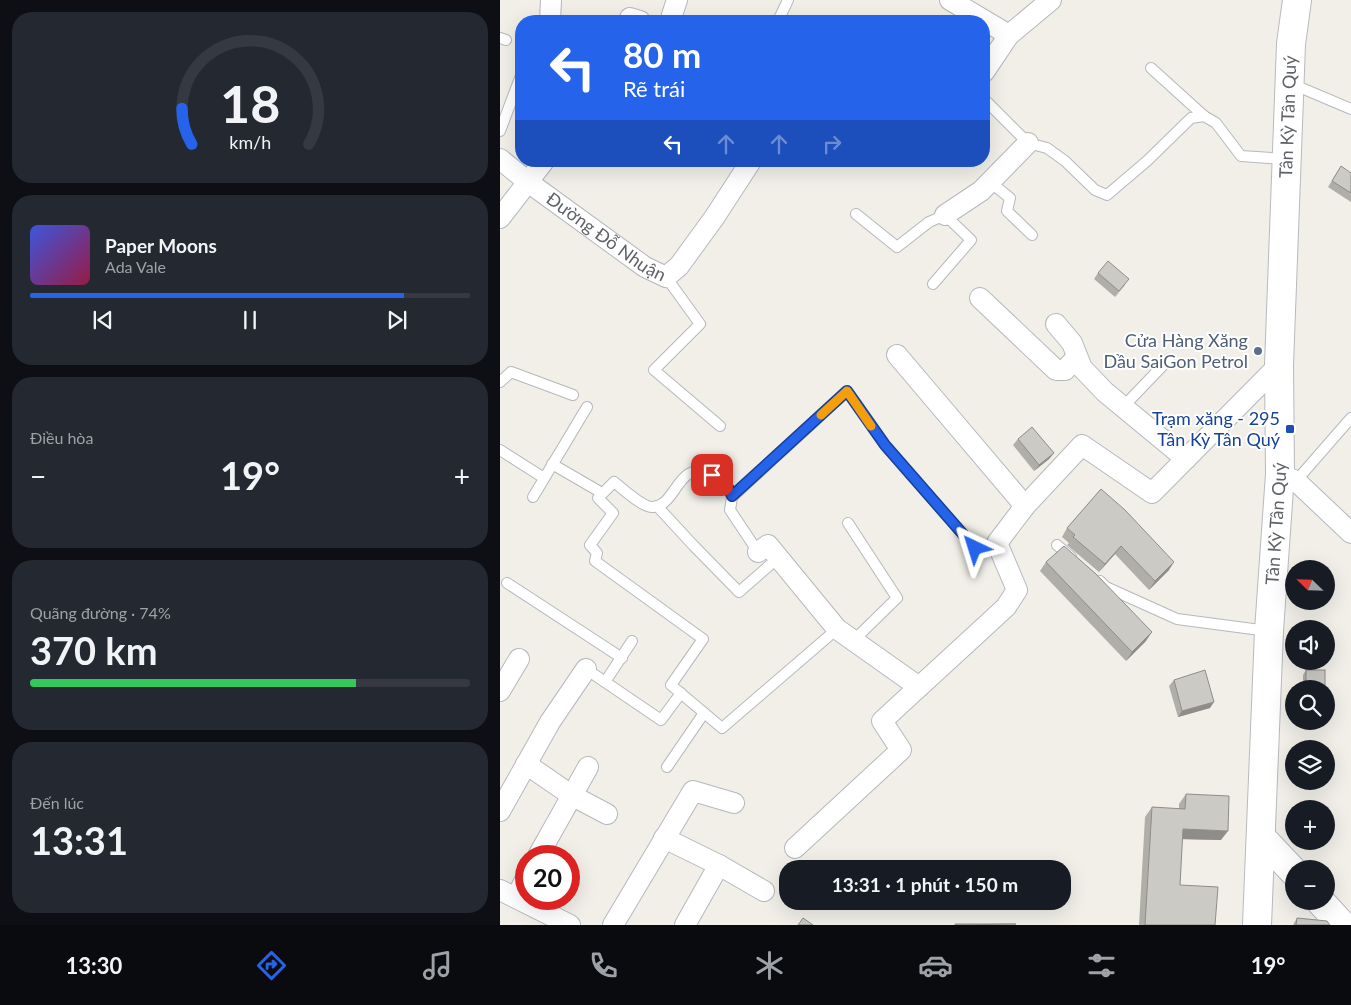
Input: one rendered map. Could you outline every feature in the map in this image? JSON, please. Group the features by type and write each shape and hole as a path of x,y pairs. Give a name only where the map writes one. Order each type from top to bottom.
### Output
{"main road":[{"name":"Tân Kỳ Tân Quý","path":"1257,925 1269,631 1288,478 1279,365 1289,83 1291,44 1297,0"},
{"path":"1261,836 1285,862"},
{"path":"1328,910 1342,925"}],"street":[{"path":"550,15 551,0"},
{"path":"950,0 975,15"},
{"path":"990,63 1009,35 1051,0"},
{"path":"990,24 1009,35"},
{"path":"945,216 981,191 1028,143"},
{"name":"Đường Đỗ Nhuận","path":"500,159 528,182 645,267 666,277 679,266 714,218 747,167"},
{"path":"500,218 539,167"},
{"path":"980,298 1056,370 1064,370 1076,358"},
{"path":"1056,324 1072,343 1076,358 1082,368 1123,407 1186,459"},
{"path":"897,355 1025,506"},
{"path":"795,848 901,750 882,721 1006,607 1017,590 997,543 1025,506 1082,445 1152,493 1279,365"},
{"path":"1288,478 1351,533"},
{"path":"758,552 768,545 837,629 919,687"},
{"path":"500,691 519,659"},
{"path":"500,811 550,722 586,668"},
{"path":"526,764 571,795 607,814"},
{"path":"544,845 588,767"},
{"path":"613,925 693,791 734,803"},
{"path":"664,838 764,891"},
{"path":"685,925 718,865"},
{"path":"508,894 564,924"}],"lane":[{"path":"781,15 788,0"},
{"path":"1151,68 1204,116 1216,123 1241,156 1286,159"},
{"path":"1289,83 1351,109"},
{"path":"500,131 515,91"},
{"path":"990,105 1028,143 1047,148 1065,161 1095,190 1107,195 1147,161 1191,118 1204,116"},
{"path":"990,182 1010,198 1007,211 1032,235"},
{"path":"856,214 897,247 929,222 945,216 970,240 933,284"},
{"path":"666,277 700,324 654,370 720,426"},
{"path":"1123,407 1169,359"},
{"path":"500,382 511,372 572,395"},
{"path":"732,496 847,391 885,445 975,548 983,552 997,543"},
{"path":"533,496 587,407"},
{"path":"1288,478 1351,418"},
{"path":"500,450 544,478"},
{"path":"552,464 602,492"},
{"path":"758,552 730,510 732,496 728,486 720,478 706,472 699,471 687,475 666,500 651,508 614,482 598,498 612,513 590,545 598,553 595,561 703,639 671,684 722,728 837,629"},
{"path":"657,506 739,592 779,557"},
{"path":"848,523 897,598 854,640"},
{"path":"1056,545 1078,563"},
{"path":"1092,575 1106,587 1177,618 1269,631"},
{"path":"507,583 622,658"},
{"path":"605,682 632,641"},
{"path":"586,668 661,720 681,693"},
{"path":"667,767 704,713"}],"building":[{"path":"1341,166 1351,173 1351,193 1332,181"},
{"path":"1108,261 1129,279 1119,291 1098,273"},
{"path":"1032,427 1054,453 1039,465 1018,439"},
{"path":"1101,489 1125,510 1174,562 1155,581 1121,546 1105,564 1073,537 1075,535 1067,528"},
{"path":"1064,546 1096,574 1152,632 1132,652 1046,562"},
{"path":"1205,670 1214,702 1182,711 1174,680"},
{"path":"1306,670 1325,670 1325,680 1306,680"},
{"path":"1186,794 1229,796 1228,831 1183,829 1180,885 1218,887 1215,925 1145,925 1152,807 1185,809"},
{"path":"803,918 813,925 798,925"},
{"path":"1297,918 1327,921 1330,925 1296,925"},
{"path":"955,924 1016,924 955,925"}],"slow traffic":[{"path":"821,415 847,391 871,426"}],"place":[{"name":"Cửa Hàng Xăng Dầu SaiGon Petrol","path":"1258,351"},
{"name":"Trạm xăng - 295 Tân Kỳ Tân Quý","path":"1290,429"}],"route":[{"path":"712,475 720,478 728,486 732,496 847,391 885,445 975,548"}]}
